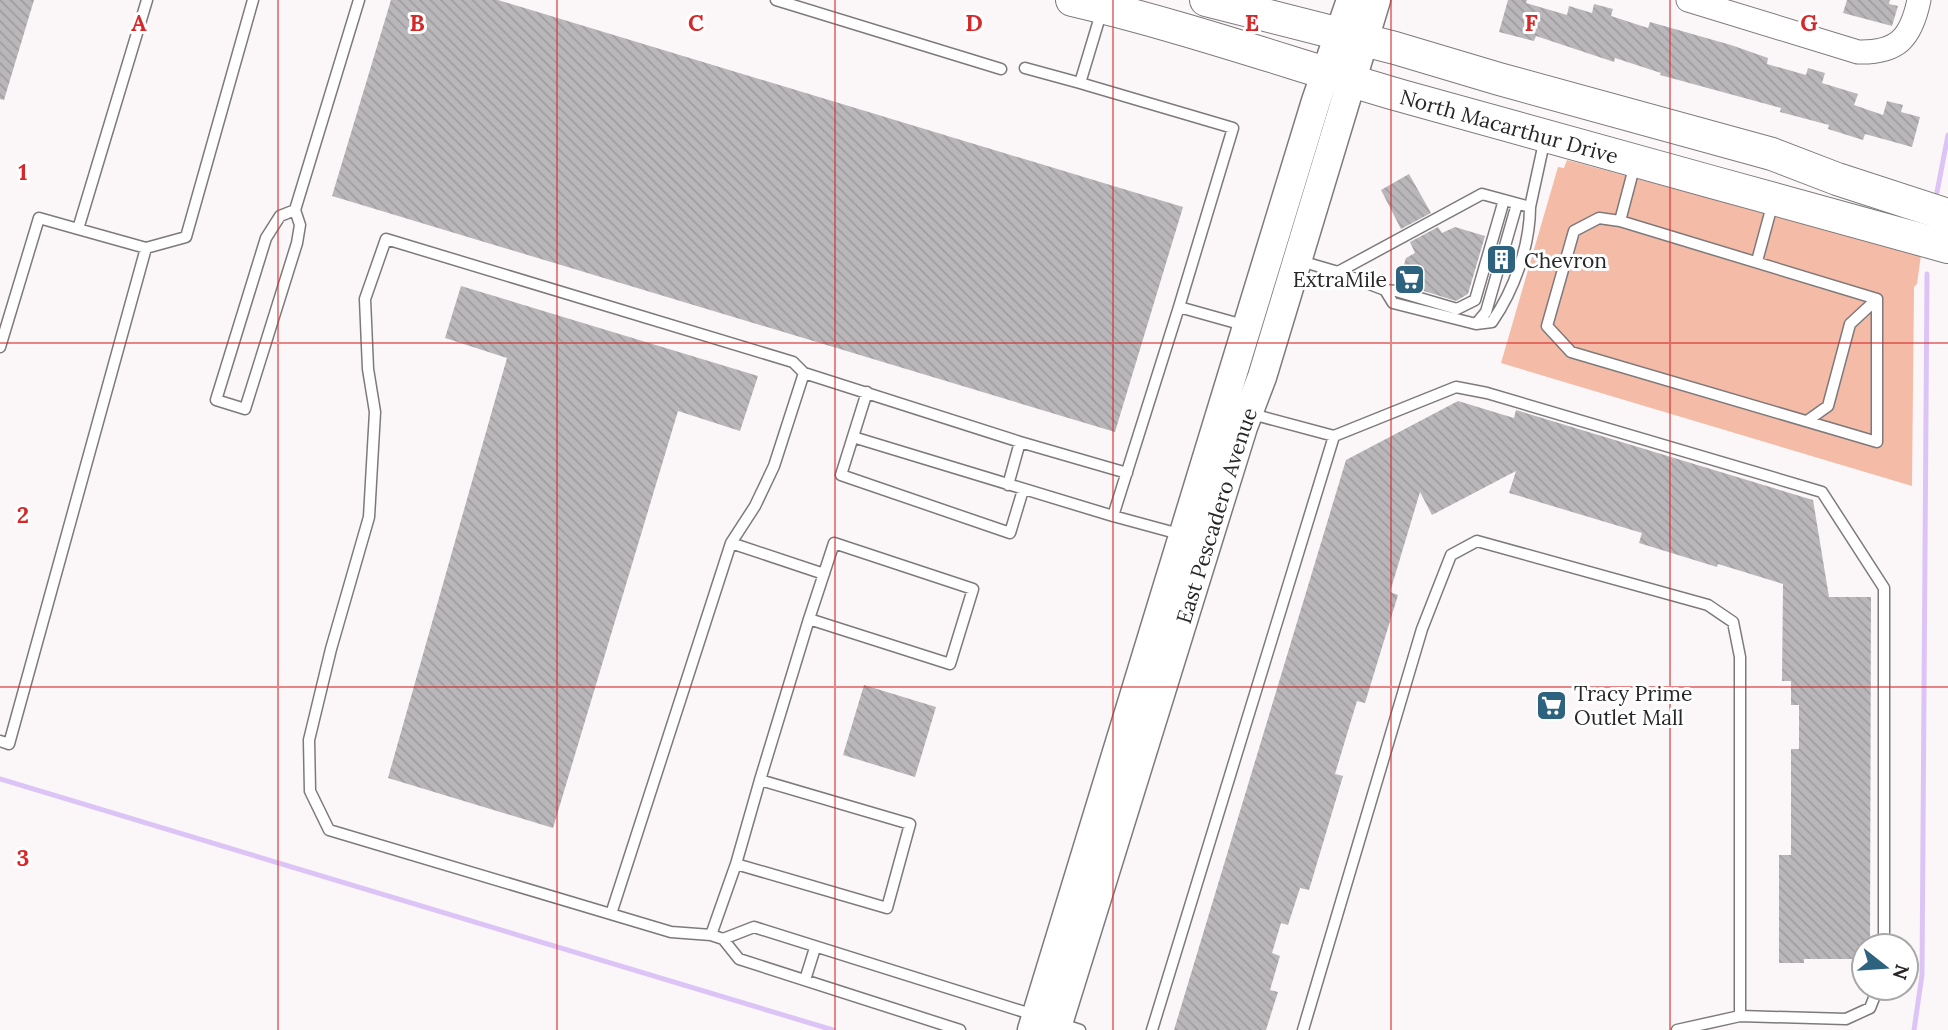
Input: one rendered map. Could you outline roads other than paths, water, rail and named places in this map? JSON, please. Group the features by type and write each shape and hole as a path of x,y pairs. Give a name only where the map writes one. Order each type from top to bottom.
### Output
{"main road":[{"name":"North Macarthur Drive","path":"1072,0 1545,137 1948,247"},
{"name":"North Macarthur Drive","path":"1206,0 1352,37 1772,154 1837,179 1948,215"}],"street":[{"name":"East Pescadero Avenue","path":"1351,0 1352,37"},
{"name":"East Pescadero Avenue","path":"1053,1026 1195,539 1248,326 1352,37 1376,0"},
{"path":"1703,2 1858,52 1879,53 1901,43 1916,14 1919,0"},
{"name":"East Pescadero Avenue","path":"1195,539 1262,377 1297,260 1339,77"}],"lane":[{"path":"78,229 147,0"},
{"path":"0,347 39,218 146,248 186,237 253,0"},
{"path":"295,210 280,216 266,237 216,400 245,409 297,243 300,225 295,210 359,0"},
{"path":"776,0 1001,69"},
{"path":"1080,83 1102,7"},
{"path":"1025,68 1233,128 1113,516"},
{"path":"1385,290 1392,303 1476,324 1492,322 1504,304 1527,238 1530,206 1545,137"},
{"path":"1620,221 1636,162"},
{"path":"1338,272 1482,194 1530,206"},
{"path":"1757,261 1774,199"},
{"path":"1297,260 1385,290 1457,309 1475,300 1504,200"},
{"path":"1476,324 1486,312 1517,204"},
{"path":"1599,218 1620,221 1877,299 1877,442 1571,352 1547,326 1574,231 1599,218"},
{"path":"960,1030 739,959 723,939 711,935 671,932 330,830 310,791 309,740 331,649 369,517 375,412 368,369 365,299 386,239 793,362 804,373 1127,473"},
{"path":"0,741 9,744 146,248"},
{"path":"1807,421 1828,406 1850,324 1877,299"},
{"path":"1179,307 1248,326"},
{"path":"611,914 731,543 755,506 774,466 804,373"},
{"path":"1248,413 1334,436 1457,387 1487,393 1822,492 1884,588 1884,932"},
{"path":"867,392 841,475 1010,533 1023,490"},
{"path":"1152,1030 1334,436"},
{"path":"853,437 1023,490 1195,539"},
{"path":"1008,485 1020,442"},
{"path":"1303,1030 1422,629 1451,555 1477,541 1707,605 1733,622 1740,657 1740,1016"},
{"path":"731,543 824,574"},
{"path":"711,935 736,864 809,619 834,543 973,589 950,664 809,619"},
{"path":"736,864 887,908 910,824 760,780"},
{"path":"723,939 754,927 1053,1026"},
{"path":"804,980 815,947"},
{"path":"1677,1030 1740,1016 1846,1019 1870,1008 1872,1002"}],"waterway":[{"path":"1937,192 1948,135"},
{"path":"1914,1030 1922,975 1927,274"},
{"path":"0,779 833,1030"}],"place":[{"name":"Chevron","path":"1501,260"},
{"name":"ExtraMile","path":"1410,279"},
{"name":"Tracy Prime Outlet Mall","path":"1551,705"}]}
